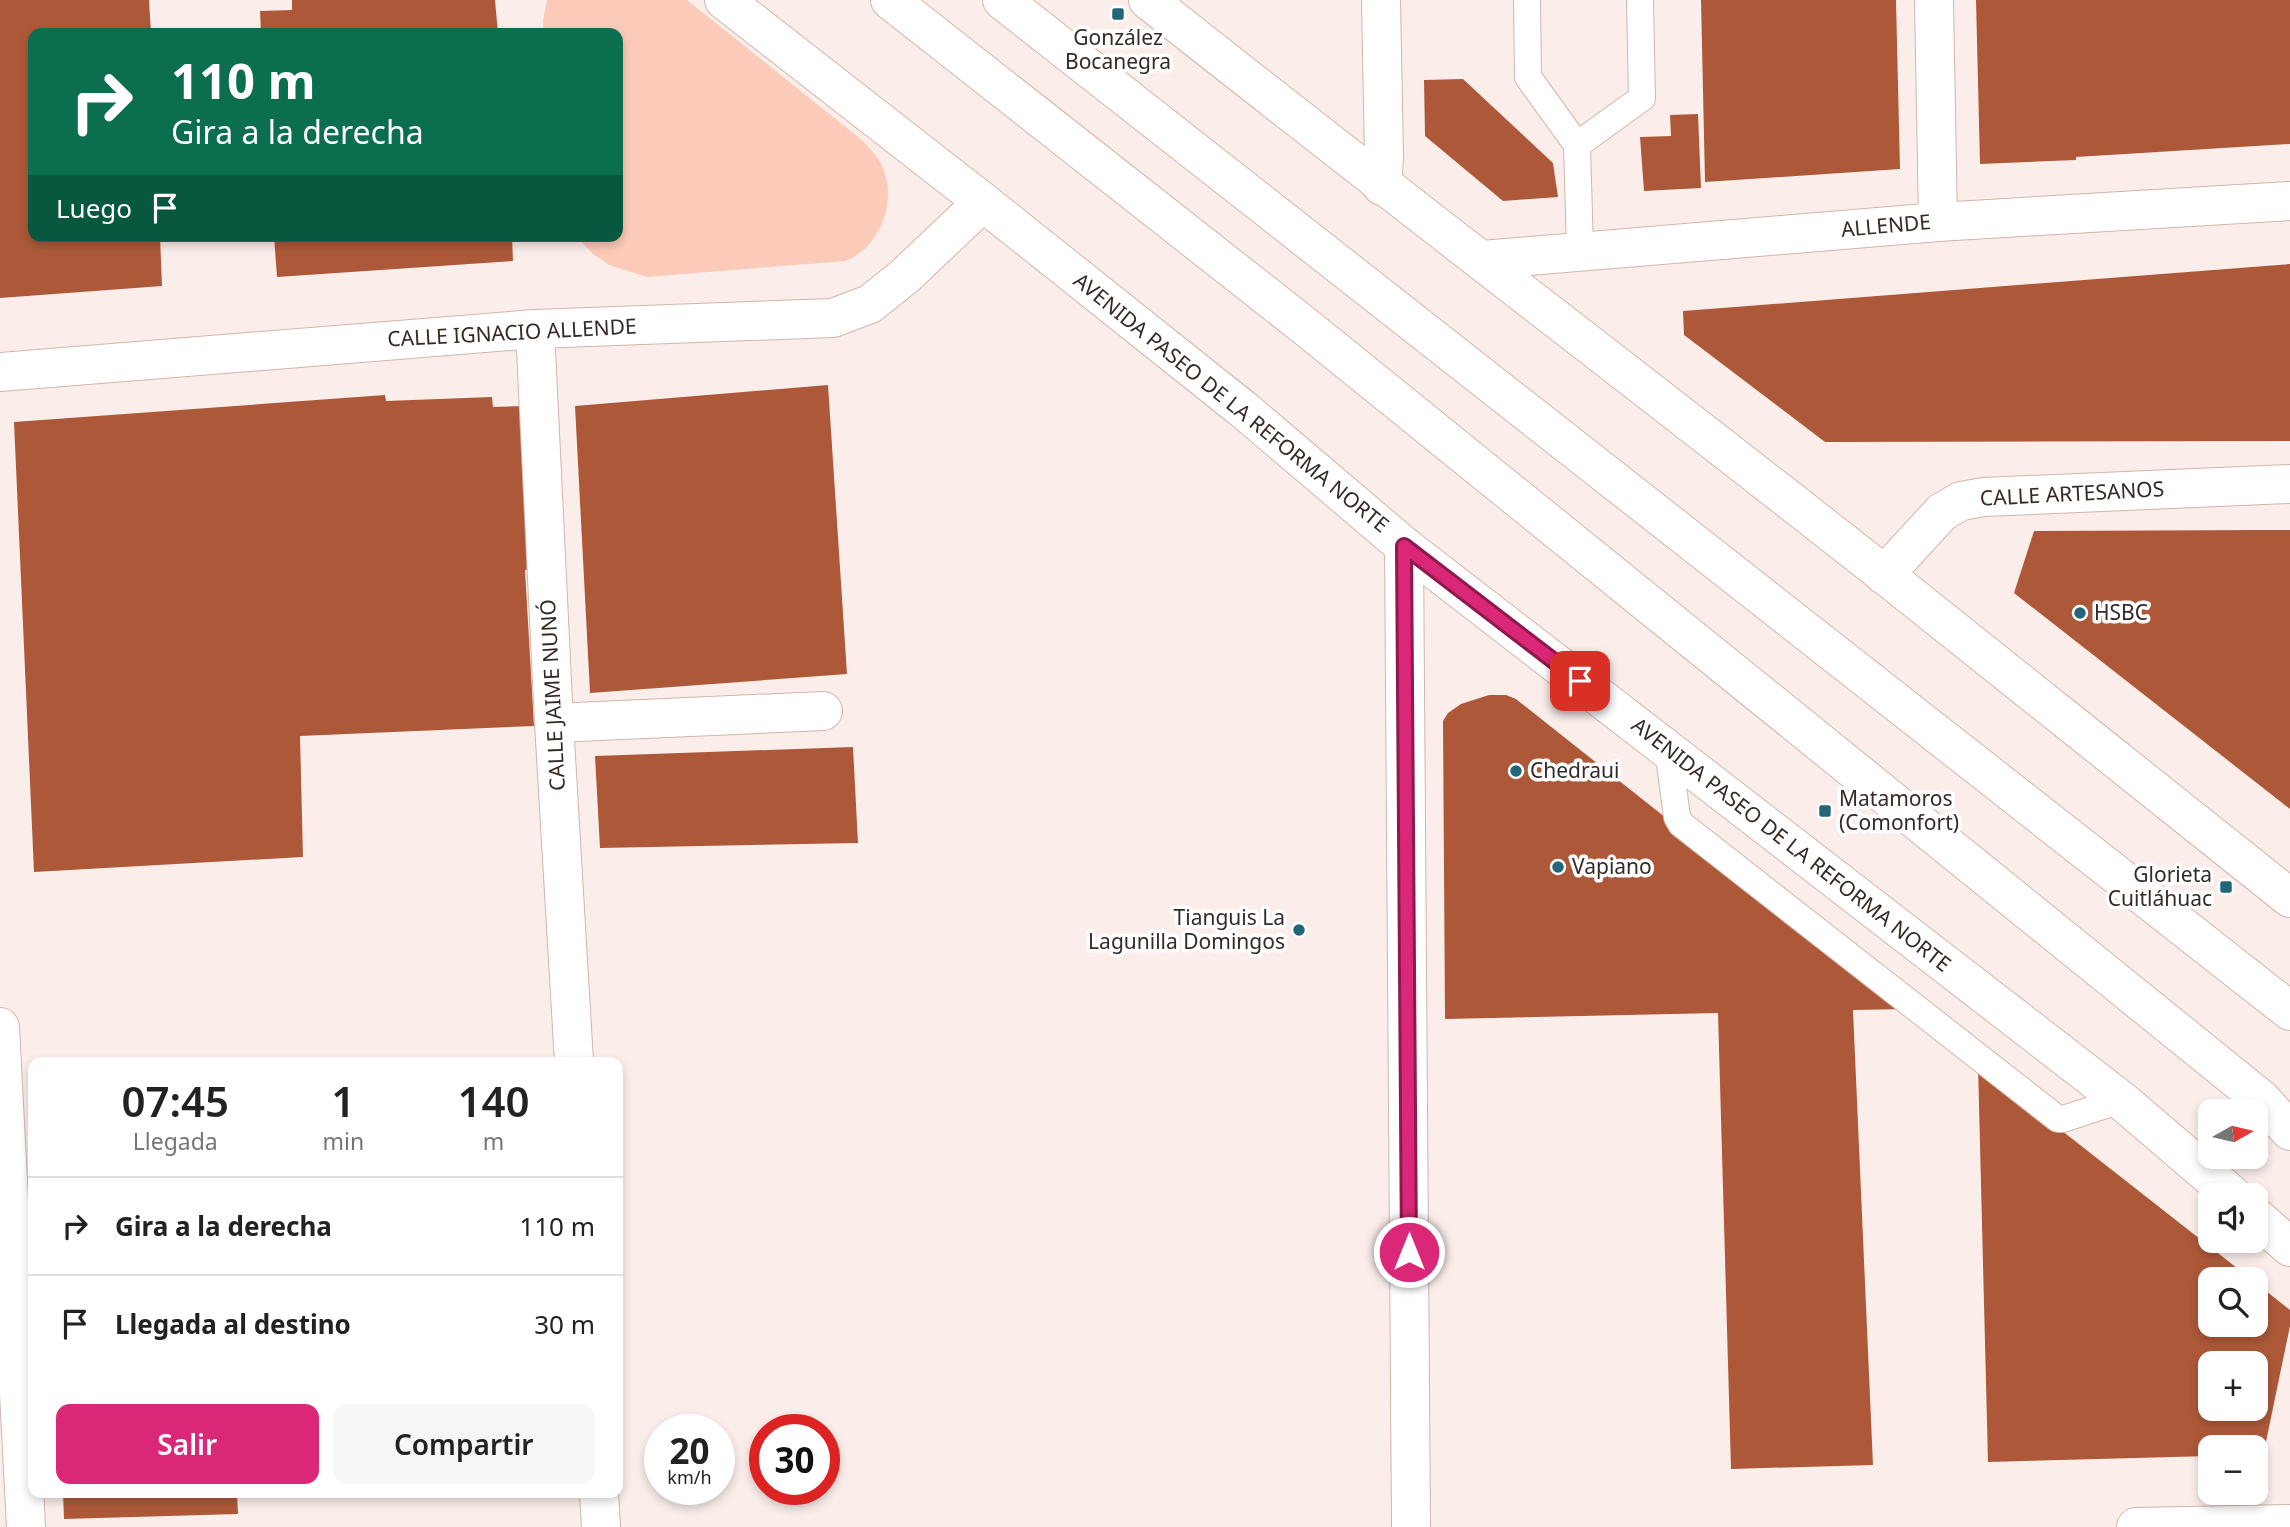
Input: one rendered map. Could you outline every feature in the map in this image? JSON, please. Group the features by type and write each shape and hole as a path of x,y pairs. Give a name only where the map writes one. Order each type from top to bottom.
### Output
{"street":[{"name":"AVENIDA PASEO DE LA REFORMA NORTE","path":"724,0 1244,410 1404,546 2121,1100 2218,1183"},
{"path":"890,0 1306,327 2109,976 2261,1099 2290,1132"},
{"path":"1002,0 2290,1011"},
{"path":"1148,0 1382,186 1482,260 1884,575 2290,898"},
{"path":"1381,0 1384,157 1382,186"},
{"path":"1934,0 1938,222"},
{"name":"ALLENDE","path":"1482,260 1938,222 2290,201"},
{"name":"CALLE IGNACIO ALLENDE","path":"0,372 535,328 833,318 870,304 905,276 983,202"},
{"name":"CALLE JAIME NUNÓ","path":"535,328 574,1057"},
{"name":"CALLE ARTESANOS","path":"1884,575 1942,512 1961,501 1984,497 2290,484"},
{"path":"1404,546 1411,1527"},
{"path":"554,723 823,711"},
{"path":"0,1027 26,1527"},
{"path":"2268,1228 2290,1247"},
{"path":"599,1498 601,1527"},
{"path":"2136,1527 2290,1524"}],"lane":[{"path":"1527,0 1528,77 1577,145 1580,250"},
{"path":"1577,145 1642,98 1640,0"},
{"path":"1668,749 1677,817 1681,824 2057,1119 2121,1100"}],"shaded area":[{"path":"547,0 687,0 863,141 877,157 887,181 888,195 886,209 876,235 868,246 845,261 647,277 609,265 582,242 623,242 623,28 544,28"}],"building":[{"path":"0,0 149,0 151,28 28,28 28,242 160,242 162,286 0,298"},
{"path":"292,0 495,0 498,28 261,28 260,11 292,10"},
{"path":"1701,0 1896,0 1900,169 1705,182"},
{"path":"1976,0 2290,0 2290,144 2076,157 2076,160 1980,164"},
{"path":"1463,79 1553,163 1558,197 1503,201 1425,136 1424,80"},
{"path":"1698,114 1701,188 1644,191 1640,137 1671,136 1670,115"},
{"path":"274,242 512,242 513,261 277,277"},
{"path":"2290,264 2290,441 1825,442 1684,335 1683,311"},
{"path":"828,385 847,674 590,693 575,406"},
{"path":"385,395 386,401 492,397 493,407 521,406 531,569 525,570 534,726 300,736 303,857 34,872 14,422"},
{"path":"2290,530 2290,809 2014,593 2034,531"},
{"path":"1489,695 1506,695 1516,699 1907,1009 1853,1010 1873,1465 1731,1469 1718,1013 1445,1019 1443,721 1448,713 1461,704"},
{"path":"853,747 858,843 600,848 595,756"},
{"path":"1978,1065 2198,1237 2198,1253 2218,1253 2236,1267 2198,1267 2198,1337 2268,1337 2268,1293 2290,1310 2290,1326 2267,1435 2198,1435 2198,1456 1988,1462"},
{"path":"63,1498 237,1498 238,1514 64,1519"}],"place":[{"name":"González Bocanegra","path":"1118,14"},
{"name":"HSBC","path":"2080,613"},
{"name":"Chedraui","path":"1516,771"},
{"name":"Matamoros (Comonfort)","path":"1825,811"},
{"name":"Vapiano","path":"1558,867"},
{"name":"Glorieta Cuitláhuac","path":"2226,887"},
{"name":"Tianguis La Lagunilla Domingos","path":"1299,930"}],"route":[{"path":"1409,1252 1404,546 1580,681"}]}
